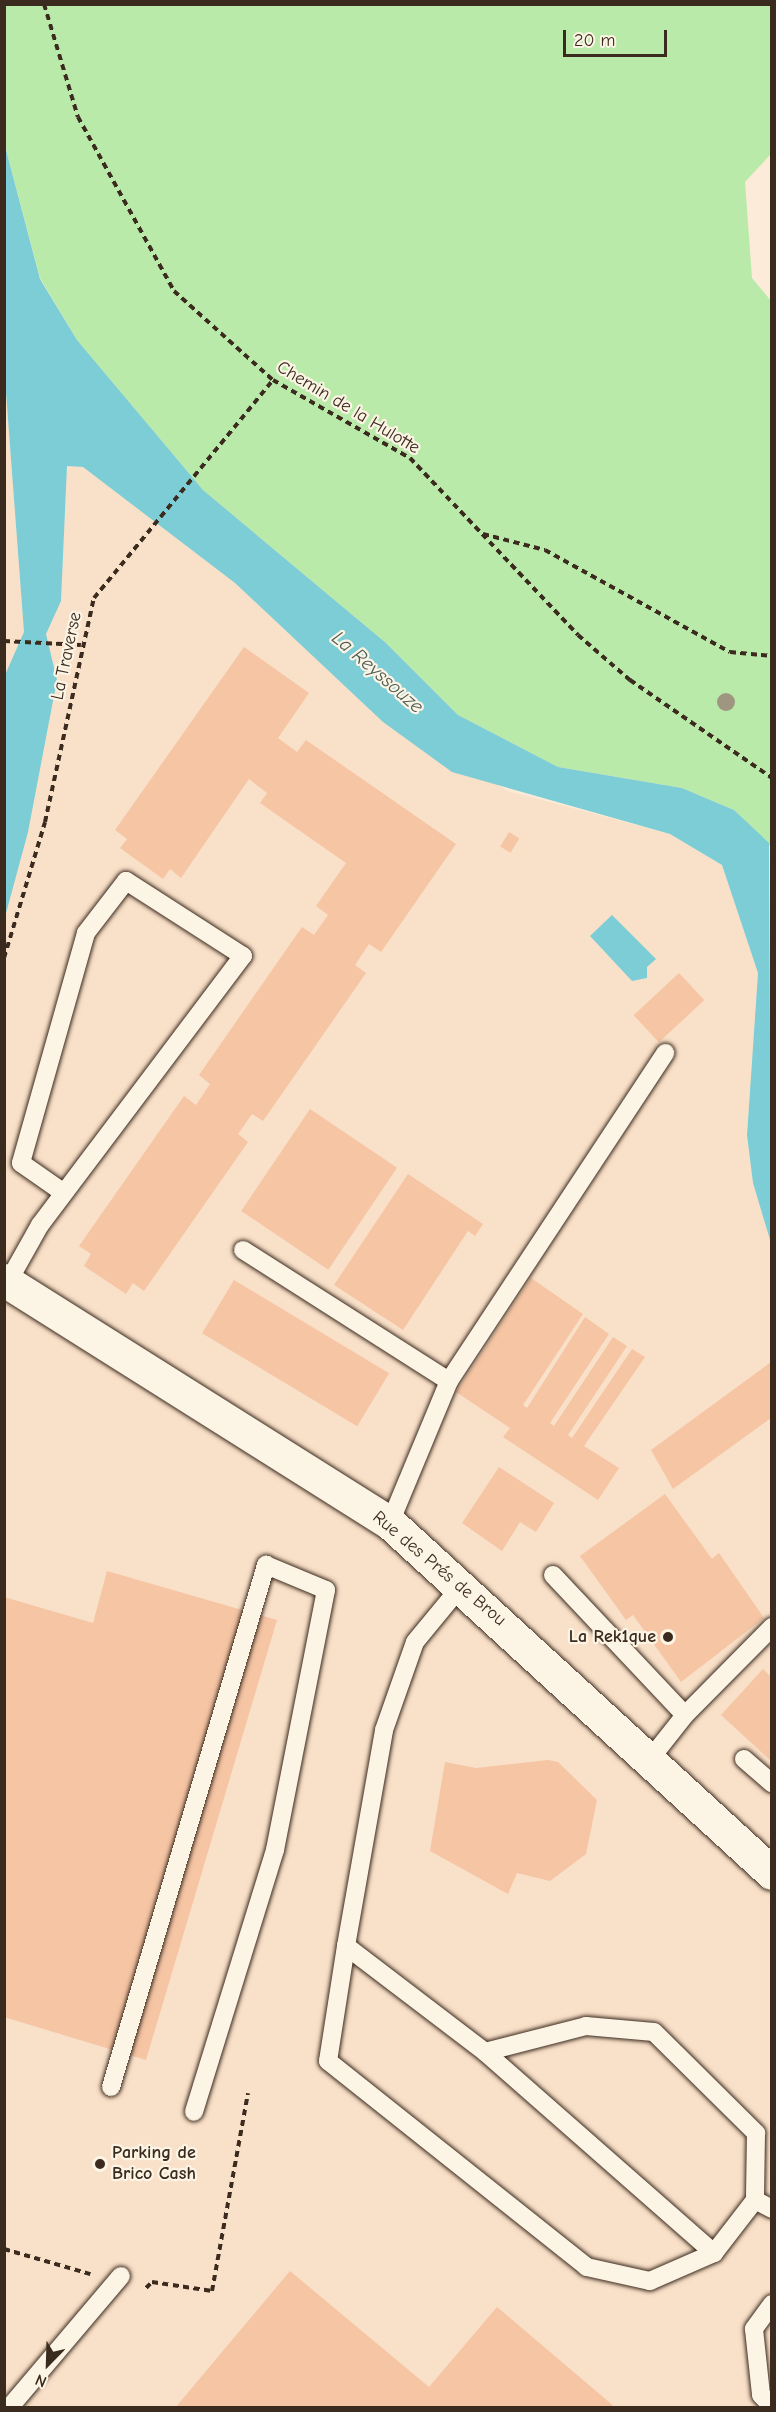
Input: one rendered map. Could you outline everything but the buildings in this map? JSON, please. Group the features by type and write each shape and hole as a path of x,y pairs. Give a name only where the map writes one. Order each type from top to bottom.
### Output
{"street":[{"name":"Rue des Prés de Brou","path":"6,1281 390,1523 462,1585 647,1762 771,1873"}],"lane":[{"path":"6,1281 64,1193 243,956 126,881 86,933 21,1163 64,1193"},
{"path":"390,1523 449,1381 665,1053"},
{"path":"243,1250 449,1381"},
{"path":"111,2087 266,1565 326,1590 275,1850 194,2112"},
{"path":"553,1575 685,1715"},
{"path":"462,1585 415,1642 384,1730 328,2061 587,2267 650,2282 714,2253 755,2200 756,2133 654,2032 586,2026 485,2052"},
{"path":"647,1762 685,1715 771,1627"},
{"path":"744,1759 771,1783"},
{"path":"346,1946 485,2052 714,2253"},
{"path":"755,2200 771,2209"},
{"path":"9,2408 119,2279"},
{"path":"771,2304 754,2329 761,2395 771,2406"}],"path":[{"name":"Chemin de la Hulotte","path":"44,4 78,117 174,291 273,380 410,458 578,635 630,680 771,778"},
{"name":"La Traverse","path":"4,958 61,757 81,645 94,598 148,531 201,474 273,380"},
{"path":"483,534 545,550 730,652 771,656"},
{"path":"4,640 12,637 57,640 81,645"},
{"path":"4,2248 119,2279 144,2290 152,2282 212,2292 248,2093"}],"shaded area":[{"path":"4,366 24,632 61,601 67,465 83,467 235,583 383,722 508,791 670,834 722,865 758,973 747,1135 753,1183 772,1243 771,2407 5,2407"}],"green space":[{"path":"4,5 771,5 771,154 745,182 752,278 772,302 771,847 734,810 682,788 558,767 458,715 386,643 203,490 77,340 40,278 5,146"}],"water":[{"name":"La Reyssouze","path":"5,146 40,279 77,340 203,490 386,643 458,715 558,767 682,788 734,810 769,843 771,1243 753,1183 747,1135 758,973 722,865 670,834 452,772 383,722 235,583 83,467 67,466 61,601 46,634 57,680 28,832 5,917 5,675 24,632 4,366"},
{"path":"612,915 656,959 647,967 647,978 632,981 590,936"}],"place":[{"name":"La Rek1que","path":"668,1637"},
{"name":"Parking de Brico Cash","path":"100,2164"}]}
